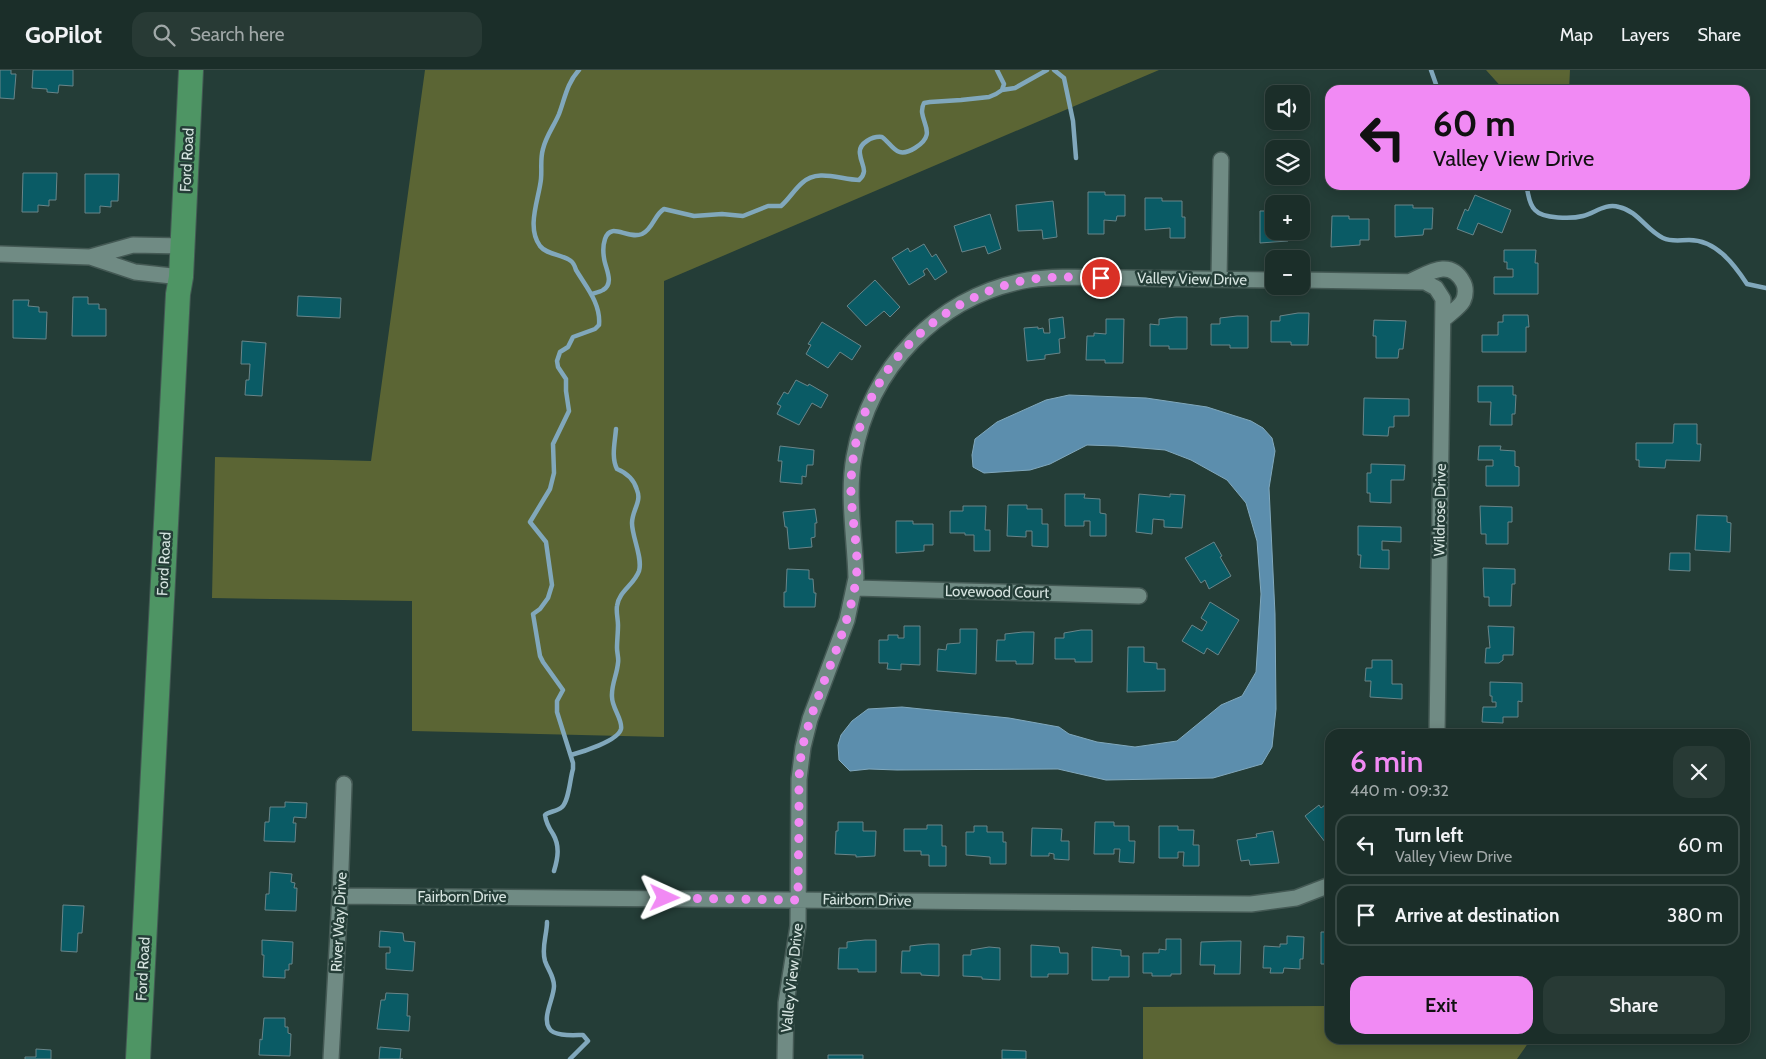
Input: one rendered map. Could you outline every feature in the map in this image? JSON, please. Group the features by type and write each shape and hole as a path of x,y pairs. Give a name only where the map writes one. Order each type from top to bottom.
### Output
{"main road":[{"name":"Ford Road","path":"138,1059 191,70"}],"street":[{"path":"1219,279 1221,160"},
{"path":"90,257 133,245 183,246"},
{"path":"0,254 90,257 135,272 181,277"},
{"path":"1310,280 1410,282 1436,269 1446,268 1460,276 1465,293 1463,301 1443,320"},
{"name":"Valley View Drive","path":"785,1059 786,1004 798,926 799,779 803,747 810,719 847,620 855,588 851,487 853,458 858,435 874,392 892,363 925,328 946,312 998,287 1027,280 1062,277 1265,280"},
{"name":"Wildrose Drive","path":"1410,282 1425,282 1436,288 1442,299 1437,729"},
{"name":"Lovewood Court","path":"855,588 1139,596"},
{"name":"River Way Drive","path":"331,1059 344,784"},
{"name":"Fairborn Drive","path":"340,896 1251,904 1296,898 1325,887"}],"green space":[{"path":"425,70 1159,70 664,281 664,737 412,731 412,601 212,598 215,457 371,461"},
{"path":"1486,70 1570,70 1569,85 1500,85"},
{"path":"1325,1006 1325,1044 1528,1044 1517,1059 1143,1059 1143,1007"}],"water":[{"path":"1069,395 1146,398 1207,407 1251,421 1263,428 1272,438 1275,451 1269,488 1275,614 1276,709 1272,747 1262,764 1213,778 1106,780 1058,769 869,769 850,771 839,760 838,745 841,735 852,721 868,709 902,707 1009,718 1059,727 1069,734 1097,742 1135,747 1177,741 1221,705 1242,696 1256,672 1261,594 1257,541 1246,503 1227,480 1191,460 1165,450 1117,446 1087,445 1050,464 1030,470 984,473 973,467 972,455 975,439 997,422 1046,400"}],"building":[{"path":"0,70 11,70 11,74 16,74 14,99 0,98"},
{"path":"33,70 73,70 73,86 59,85 58,93 47,92 47,89 32,88"},
{"path":"23,173 57,173 56,200 49,200 49,206 38,205 38,212 22,212"},
{"path":"85,174 119,174 118,201 111,201 111,207 100,206 100,213 85,213"},
{"path":"1088,192 1105,192 1105,195 1125,195 1125,216 1117,216 1116,221 1104,220 1104,234 1088,234"},
{"path":"1475,195 1511,210 1502,233 1478,223 1473,235 1457,229 1465,209 1468,211"},
{"path":"1145,198 1162,198 1162,201 1182,201 1182,217 1185,217 1185,238 1170,238 1170,228 1145,230"},
{"path":"1053,201 1057,237 1043,239 1042,230 1018,231 1016,205"},
{"path":"1395,205 1413,205 1413,208 1433,208 1432,229 1424,229 1423,235 1395,237"},
{"path":"1260,211 1265,211 1265,240 1288,241 1260,243"},
{"path":"990,214 1001,249 988,254 985,246 962,252 954,226"},
{"path":"1332,216 1349,216 1349,219 1369,219 1369,240 1360,240 1360,245 1331,247"},
{"path":"924,244 932,257 936,254 947,272 935,280 927,268 923,271 925,275 909,285 892,258 908,248 910,252"},
{"path":"1504,250 1536,250 1535,263 1538,263 1538,294 1494,294 1494,277 1513,277 1513,269 1507,269 1507,262 1504,262"},
{"path":"875,280 900,307 890,317 884,311 866,326 847,306"},
{"path":"298,296 341,298 340,318 297,316"},
{"path":"73,297 88,297 88,304 99,304 99,309 106,309 106,336 72,336"},
{"path":"13,300 29,300 28,306 39,307 39,312 47,312 46,339 13,338"},
{"path":"1309,313 1308,345 1291,345 1291,342 1271,342 1271,321 1280,321 1280,316"},
{"path":"1503,315 1528,315 1529,327 1526,327 1526,352 1482,352 1482,335 1498,335 1498,322 1503,322"},
{"path":"1248,316 1248,348 1230,348 1230,345 1211,345 1211,324 1220,324 1220,318"},
{"path":"1063,317 1065,338 1059,339 1060,353 1045,355 1045,359 1027,361 1024,328 1038,327 1038,329 1043,328 1044,333 1050,333 1049,319"},
{"path":"1187,317 1187,349 1169,349 1169,346 1150,346 1150,324 1159,325 1159,319"},
{"path":"1106,319 1124,319 1123,363 1105,363 1105,360 1086,360 1087,336 1094,336 1094,333 1106,334"},
{"path":"1374,320 1406,321 1403,349 1399,349 1398,358 1376,358 1376,336 1373,336"},
{"path":"822,322 861,346 852,360 840,352 828,368 806,354 811,345 808,344"},
{"path":"242,341 266,343 262,396 245,395 246,380 249,380 250,364 241,364"},
{"path":"796,380 808,386 809,384 828,395 821,408 812,403 799,425 777,414 781,406 777,404 784,392 788,394"},
{"path":"1478,386 1513,386 1513,395 1516,395 1515,414 1512,414 1512,425 1490,425 1491,402 1478,402"},
{"path":"1364,398 1409,399 1409,416 1394,416 1394,427 1389,427 1388,436 1363,435"},
{"path":"1674,424 1697,424 1697,444 1701,444 1700,461 1666,460 1665,468 1639,467 1639,460 1636,460 1636,443 1673,443"},
{"path":"780,446 814,450 813,465 807,465 806,477 802,476 802,484 780,482 782,461 778,461"},
{"path":"1479,446 1501,446 1500,450 1515,451 1515,466 1519,467 1519,486 1486,486 1486,466 1493,466 1493,460 1478,460"},
{"path":"1371,464 1405,465 1404,480 1391,480 1391,503 1370,502 1370,493 1367,493 1367,473 1371,473"},
{"path":"1065,494 1085,494 1084,498 1100,499 1100,513 1106,514 1106,536 1090,536 1090,521 1084,521 1084,526 1065,526"},
{"path":"1139,494 1170,497 1170,494 1185,495 1182,528 1164,527 1164,520 1153,519 1152,534 1136,532"},
{"path":"1008,505 1027,505 1027,509 1042,509 1042,524 1048,524 1048,547 1032,546 1032,531 1026,531 1026,537 1007,536"},
{"path":"963,506 986,506 985,530 990,530 990,551 974,551 974,535 950,533 950,511 963,511"},
{"path":"1480,506 1512,507 1512,522 1508,522 1508,544 1486,544 1486,534 1481,534"},
{"path":"815,509 817,523 815,523 815,537 811,538 812,547 789,549 787,527 785,527 783,512"},
{"path":"1697,515 1727,516 1727,522 1731,523 1730,552 1695,550"},
{"path":"896,521 913,521 913,524 933,524 933,545 924,545 924,551 896,553"},
{"path":"1358,526 1401,527 1401,542 1382,541 1382,550 1389,550 1389,569 1360,568 1361,555 1358,555"},
{"path":"1214,542 1231,576 1209,589 1205,580 1201,583 1185,558"},
{"path":"1670,553 1690,553 1690,571 1669,570"},
{"path":"1483,568 1515,569 1515,584 1512,584 1511,606 1489,606 1489,597 1484,597"},
{"path":"787,569 809,570 809,579 813,579 814,593 816,593 815,607 784,607"},
{"path":"1210,602 1239,620 1218,655 1207,648 1204,654 1182,641 1192,625 1202,631 1207,622 1201,618"},
{"path":"904,626 920,626 920,665 901,664 901,670 887,669 888,663 879,663 879,640 888,640 888,635 898,635 898,638 904,638"},
{"path":"1488,626 1514,627 1513,655 1503,655 1503,660 1499,663 1485,663 1486,648 1490,648"},
{"path":"960,629 977,629 976,674 937,671 938,649 946,650 947,644 960,643"},
{"path":"1092,630 1092,662 1075,662 1075,659 1055,659 1055,638 1064,638 1064,633"},
{"path":"1034,632 1033,664 1016,664 1016,661 996,661 997,640 1005,640 1005,634"},
{"path":"1128,647 1144,647 1144,662 1157,663 1157,669 1165,669 1165,691 1127,692"},
{"path":"1372,660 1392,660 1392,684 1402,684 1402,699 1370,697 1371,681 1365,681 1366,668 1372,668"},
{"path":"1490,682 1522,683 1522,702 1518,701 1518,717 1503,717 1503,723 1482,722 1483,707 1496,707 1496,702 1492,702 1492,696 1490,696"},
{"path":"285,802 307,803 306,818 294,817 293,823 296,823 295,842 264,841 265,822 269,822 270,807 285,807"},
{"path":"1319,805 1321,808 1325,805 1325,842 1305,816"},
{"path":"838,822 863,822 863,831 876,831 875,856 856,857 856,855 835,854"},
{"path":"1095,822 1114,822 1114,826 1129,826 1129,841 1135,841 1134,863 1119,862 1120,849 1114,849 1114,854 1094,854"},
{"path":"927,825 942,825 942,846 946,846 946,866 929,866 929,855 921,855 921,851 904,851 904,829 927,829"},
{"path":"974,826 987,826 987,832 1003,832 1003,842 1006,842 1006,864 990,864 990,857 966,855 966,832 974,832"},
{"path":"1159,826 1178,826 1178,830 1194,830 1193,845 1199,845 1199,866 1183,866 1184,852 1178,852 1178,858 1159,858"},
{"path":"1032,828 1062,829 1061,841 1069,841 1069,860 1054,859 1054,854 1049,853 1049,856 1031,856"},
{"path":"1273,831 1279,863 1250,865 1249,860 1241,861 1237,840 1257,837 1256,834"},
{"path":"270,872 292,874 291,882 295,883 294,888 297,888 296,911 265,910 266,894 269,894"},
{"path":"63,905 84,906 82,933 78,933 77,952 61,951"},
{"path":"380,931 403,933 404,941 415,942 413,971 386,969 386,953 390,953 390,947 379,947"},
{"path":"1321,932 1325,932 1325,964 1321,964"},
{"path":"1287,936 1304,937 1303,959 1300,959 1300,969 1284,968 1283,973 1270,973 1271,968 1263,968 1264,946 1280,947 1280,944 1287,944"},
{"path":"1166,939 1181,939 1181,974 1152,976 1152,973 1143,973 1143,953 1159,953 1159,949 1166,950"},
{"path":"262,940 293,942 292,964 289,964 289,970 285,970 285,978 263,977 264,955 262,955"},
{"path":"876,940 876,972 858,972 858,969 838,969 839,948 847,948 847,942"},
{"path":"1241,941 1240,974 1214,974 1215,965 1200,965 1201,942"},
{"path":"939,944 939,976 921,975 921,973 901,973 902,951 910,951 910,946"},
{"path":"1031,945 1059,947 1060,953 1068,953 1068,974 1048,974 1048,977 1031,977"},
{"path":"989,947 1000,948 1000,980 963,976 963,955 971,955 971,950"},
{"path":"1092,947 1121,950 1121,956 1129,956 1129,977 1109,977 1109,980 1092,980"},
{"path":"386,993 408,994 407,1016 410,1016 409,1031 377,1029 381,1000 385,1000"},
{"path":"264,1018 285,1018 285,1027 288,1027 288,1033 291,1034 290,1056 259,1055"},
{"path":"380,1047 401,1049 400,1059 379,1059"},
{"path":"36,1049 51,1050 51,1059 25,1059 25,1057 36,1057"},
{"path":"1002,1050 1026,1051 1026,1059 1002,1059"},
{"path":"828,1055 863,1055 863,1059 828,1059"}],"waterway":[{"path":"554,871 557,848 545,815 560,809 564,804 569,789 573,763 557,712 557,701 563,690 540,656 533,614 540,609 548,598 552,585 546,542 530,522 550,489 554,473 553,444 569,411 566,379 558,367 557,361 560,352 568,347 573,337 595,329 599,325 599,317 596,303 573,263 540,246 534,230 534,213 541,179 544,144 559,114 569,85 579,70"},
{"path":"997,70 1004,84 1002,90"},
{"path":"592,294 607,287 609,279 603,248 605,239 611,231 631,235 642,234 649,229 664,209 694,216 722,214 743,216 768,206 781,206 802,183 815,176 822,175 859,180 864,174 860,150 867,141 882,137 899,152 909,151 922,142 926,137 927,131 922,115 924,103 989,97 1002,90 1015,88 1047,70"},
{"path":"1054,70 1064,78 1073,121 1076,158"},
{"path":"1431,70 1436,85"},
{"path":"1527,190 1533,208 1539,213 1551,217 1578,217 1609,206 1626,209 1663,238 1699,241 1708,244 1730,261 1747,284 1766,288"},
{"path":"571,755 607,742 621,729 612,697 618,661 617,606 621,596 637,576 640,566 632,523 633,514 638,502 638,494 632,480 617,469 615,464 616,429"},
{"path":"547,922 544,956 554,986 547,1024 555,1033 583,1035 588,1041 570,1059"}],"route":[{"path":"665,898 798,900 799,779 803,747 810,719 847,620 855,588 855,544 851,504 853,458 858,435 867,409 874,392 892,363 925,328 946,312 998,287 1044,278 1101,278"}]}
